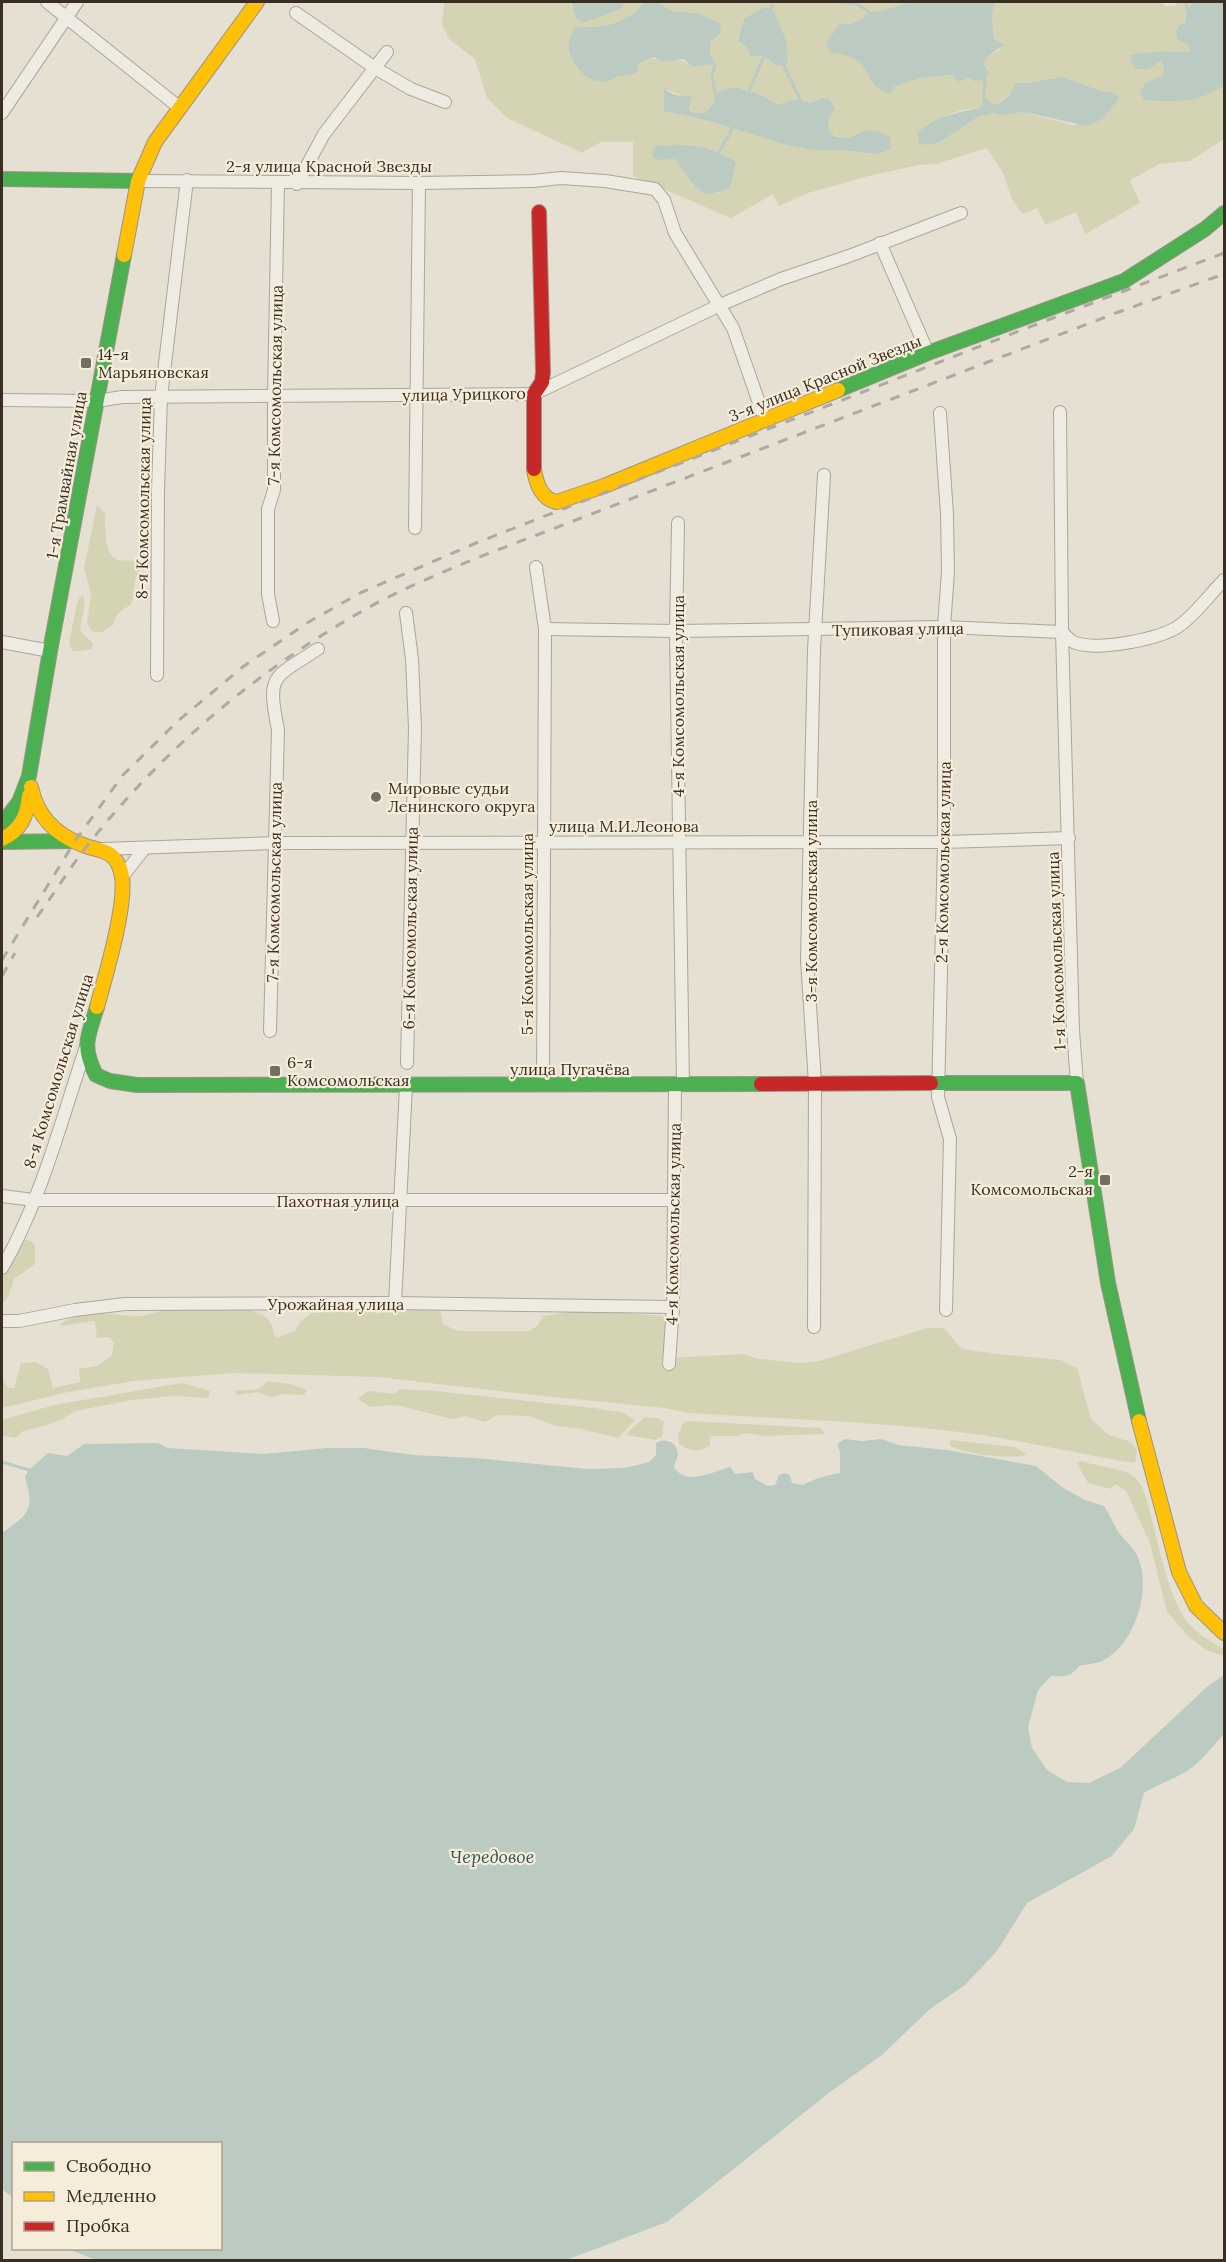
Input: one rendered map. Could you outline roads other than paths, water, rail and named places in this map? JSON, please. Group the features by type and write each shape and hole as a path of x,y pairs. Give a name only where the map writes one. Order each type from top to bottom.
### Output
{"main road":[{"name":"1-я Трамвайная улица","path":"29,776 50,651 138,182 155,142 257,2"},
{"name":"2-я улица Красной Звезды","path":"2,179 138,182"},
{"path":"534,393 542,382 543,372 539,212"},
{"name":"3-я улица Красной Звезды","path":"534,393 534,473 542,494 549,501 557,502 595,489 928,353 1125,281 1205,229 1224,213"},
{"path":"29,776 22,806 23,822 27,833 35,841"},
{"path":"2,841 15,833 23,822 29,803 29,776"},
{"path":"29,776 35,804 47,825"},
{"path":"2,824 11,816 24,794"},
{"path":"2,829 23,822 47,825 107,859 122,877"},
{"path":"2,841 81,844"},
{"name":"улица М.И.Леонова","path":"81,844 102,849"},
{"path":"102,849 113,855 120,864 122,877"},
{"name":"8-я Комсомольская улица","path":"86,1046 124,888 122,877"},
{"path":"86,1046 89,1061 96,1075"},
{"name":"улица Пугачёва","path":"96,1075 110,1081 137,1085 1077,1083"},
{"name":"1-я Комсомольская улица","path":"1077,1083 1105,1263 1145,1450 1182,1577 1193,1601 1206,1618 1224,1633"}],"street":[{"path":"47,2 180,108"},
{"path":"2,113 77,2"},
{"path":"296,13 375,68 411,89 445,102"},
{"path":"297,184 324,134 387,52"},
{"name":"2-я улица Красной Звезды","path":"138,182 187,180 278,184 419,183 533,181 561,178 605,181 655,189 663,200 675,233 720,305"},
{"name":"8-я Комсомольская улица","path":"157,675 161,397 187,180"},
{"path":"416,528 419,183"},
{"name":"7-я Комсомольская улица","path":"273,621 268,594 268,509 274,490 278,184"},
{"name":"улица Урицкого","path":"2,400 97,401 122,397 534,393 720,305 781,279 849,256 961,213"},
{"path":"880,243 928,353"},
{"path":"720,305 733,328 765,420"},
{"name":"1-я Комсомольская улица","path":"1060,412 1062,632 1073,1030 1077,1083"},
{"name":"2-я Комсомольская улица","path":"940,413 947,548 944,627 944,843 938,1083 940,1108 947,1122 951,1139 946,1310"},
{"name":"3-я Комсомольская улица","path":"814,1327 814,1083 807,960 814,650 824,475"},
{"name":"4-я Комсомольская улица","path":"669,1364 673,1307 679,1085 676,631 678,524"},
{"name":"5-я Комсомольская улица","path":"536,567 545,630 543,1085"},
{"name":"Тупиковая улица","path":"545,630 816,630 944,627 1062,632 1075,643 1088,645 1137,642 1161,635 1179,625 1224,580"},
{"name":"6-я Комсомольская улица","path":"406,613 412,659 415,728 407,1063"},
{"path":"2,642 50,651"},
{"name":"7-я Комсомольская улица","path":"270,1031 278,730 272,698 274,682 281,673 318,649"},
{"name":"улица М.И.Леонова","path":"102,849 275,843 944,843 1069,838"},
{"path":"122,877 144,849"},
{"name":"8-я Комсомольская улица","path":"2,1268 19,1239 34,1200 86,1046"},
{"path":"72,1088 83,1079 96,1075"},
{"path":"395,1303 406,1086"},
{"name":"Пахотная улица","path":"2,1196 34,1200 675,1200"},
{"name":"Урожайная улица","path":"2,1321 20,1321 75,1310 125,1304 395,1303 673,1307"}],"water":[{"path":"571,2 624,2 621,9 583,23 576,18"},
{"path":"644,2 657,2 672,11 697,13 721,24 720,34 710,42 710,54 715,64 693,67 683,59 662,62 655,57 639,63 637,72 617,76 610,80 598,81 587,77 575,64 569,50 570,39 575,27 614,24 630,16"},
{"path":"911,2 995,2 992,16 995,39 1004,45 988,56 983,65 989,72 985,80 974,81 971,77 958,82 952,75 921,78 894,87 891,94 875,85 856,60 846,55 831,53 826,43 840,23 848,25 862,19 869,12"},
{"path":"1193,2 1224,2 1224,86 1195,99 1144,100 1140,93 1145,83 1162,76 1164,67 1161,61 1149,69 1136,69 1130,55 1159,51 1190,52 1188,44 1178,40 1176,31 1178,26 1185,23 1187,10"},
{"path":"765,7 774,11 787,42 788,64 777,66 764,56 750,56 747,47 738,41 744,19"},
{"path":"1063,77 1102,91 1112,92 1120,97 1103,119 1086,126 1024,112 1003,115 994,113 978,117 940,142 928,145 919,144 918,132 924,127 947,116 980,108 984,97 993,104 1001,102 1012,91 1015,83"},
{"path":"735,87 761,95 777,104 800,99 810,103 822,98 829,99 835,109 829,118 828,130 836,137 849,138 866,130 878,131 890,137 891,149 878,154 811,150 783,144 709,121 664,111 664,88 677,95 692,95 689,110 695,113 706,113 714,102 715,93"},
{"path":"656,145 702,147 730,158 736,162 730,187 710,194 703,192 696,188 675,159 653,158 653,148"},
{"name":"Чередовое","path":"845,1439 862,1441 881,1439 898,1445 947,1450 1036,1466 1062,1487 1085,1500 1104,1506 1117,1530 1135,1551 1142,1573 1143,1587 1137,1617 1123,1643 1113,1654 1102,1661 1079,1666 1067,1676 1051,1676 1038,1690 1028,1727 1032,1748 1047,1770 1067,1782 1089,1783 1120,1768 1208,1686 1224,1675 1224,1734 1192,1767 1144,1793 1134,1829 1112,1856 1027,1903 997,1951 965,1985 930,2009 882,2055 830,2092 667,2222 566,2260 96,2260 71,2250 222,2250 222,2142 12,2142 12,2197 2,2189 2,1531 25,1514 29,1496 25,1477 29,1470 48,1453 67,1456 84,1444 158,1443 168,1448 264,1454 327,1448 364,1448 413,1455 475,1458 588,1469 625,1468 649,1462 656,1455 656,1443 663,1440 675,1446 678,1454 674,1468 686,1476 700,1476 730,1467 735,1474 753,1472 755,1479 768,1486 775,1485 779,1475 786,1473 790,1476 792,1483 803,1485 840,1473 840,1452 837,1444"}],"waterway":[{"path":"771,9 773,2"},
{"path":"839,2 857,4 869,12"},
{"path":"1186,2 1187,10"},
{"path":"749,91 764,56"},
{"path":"715,64 712,76 715,93"},
{"path":"783,64 800,99"},
{"path":"984,97 985,80"},
{"path":"720,151 732,129"},
{"path":"2,1462 29,1470"}],"railway":[{"path":"2,960 75,841 123,775 179,720 244,666 307,623 360,593 476,543 1224,253"},
{"path":"37,917 80,855 116,811 180,745 250,685 326,632 380,601 482,556 1116,313 1224,274"},
{"path":"2,976 15,953"}],"place":[{"name":"14-я Марьяновская","path":"86,363"},
{"name":"Мировые судьи Ленинского округа","path":"376,797"},
{"name":"6-я Комсомольская","path":"275,1071"},
{"name":"2-я Комсомольская","path":"1105,1180"}]}
